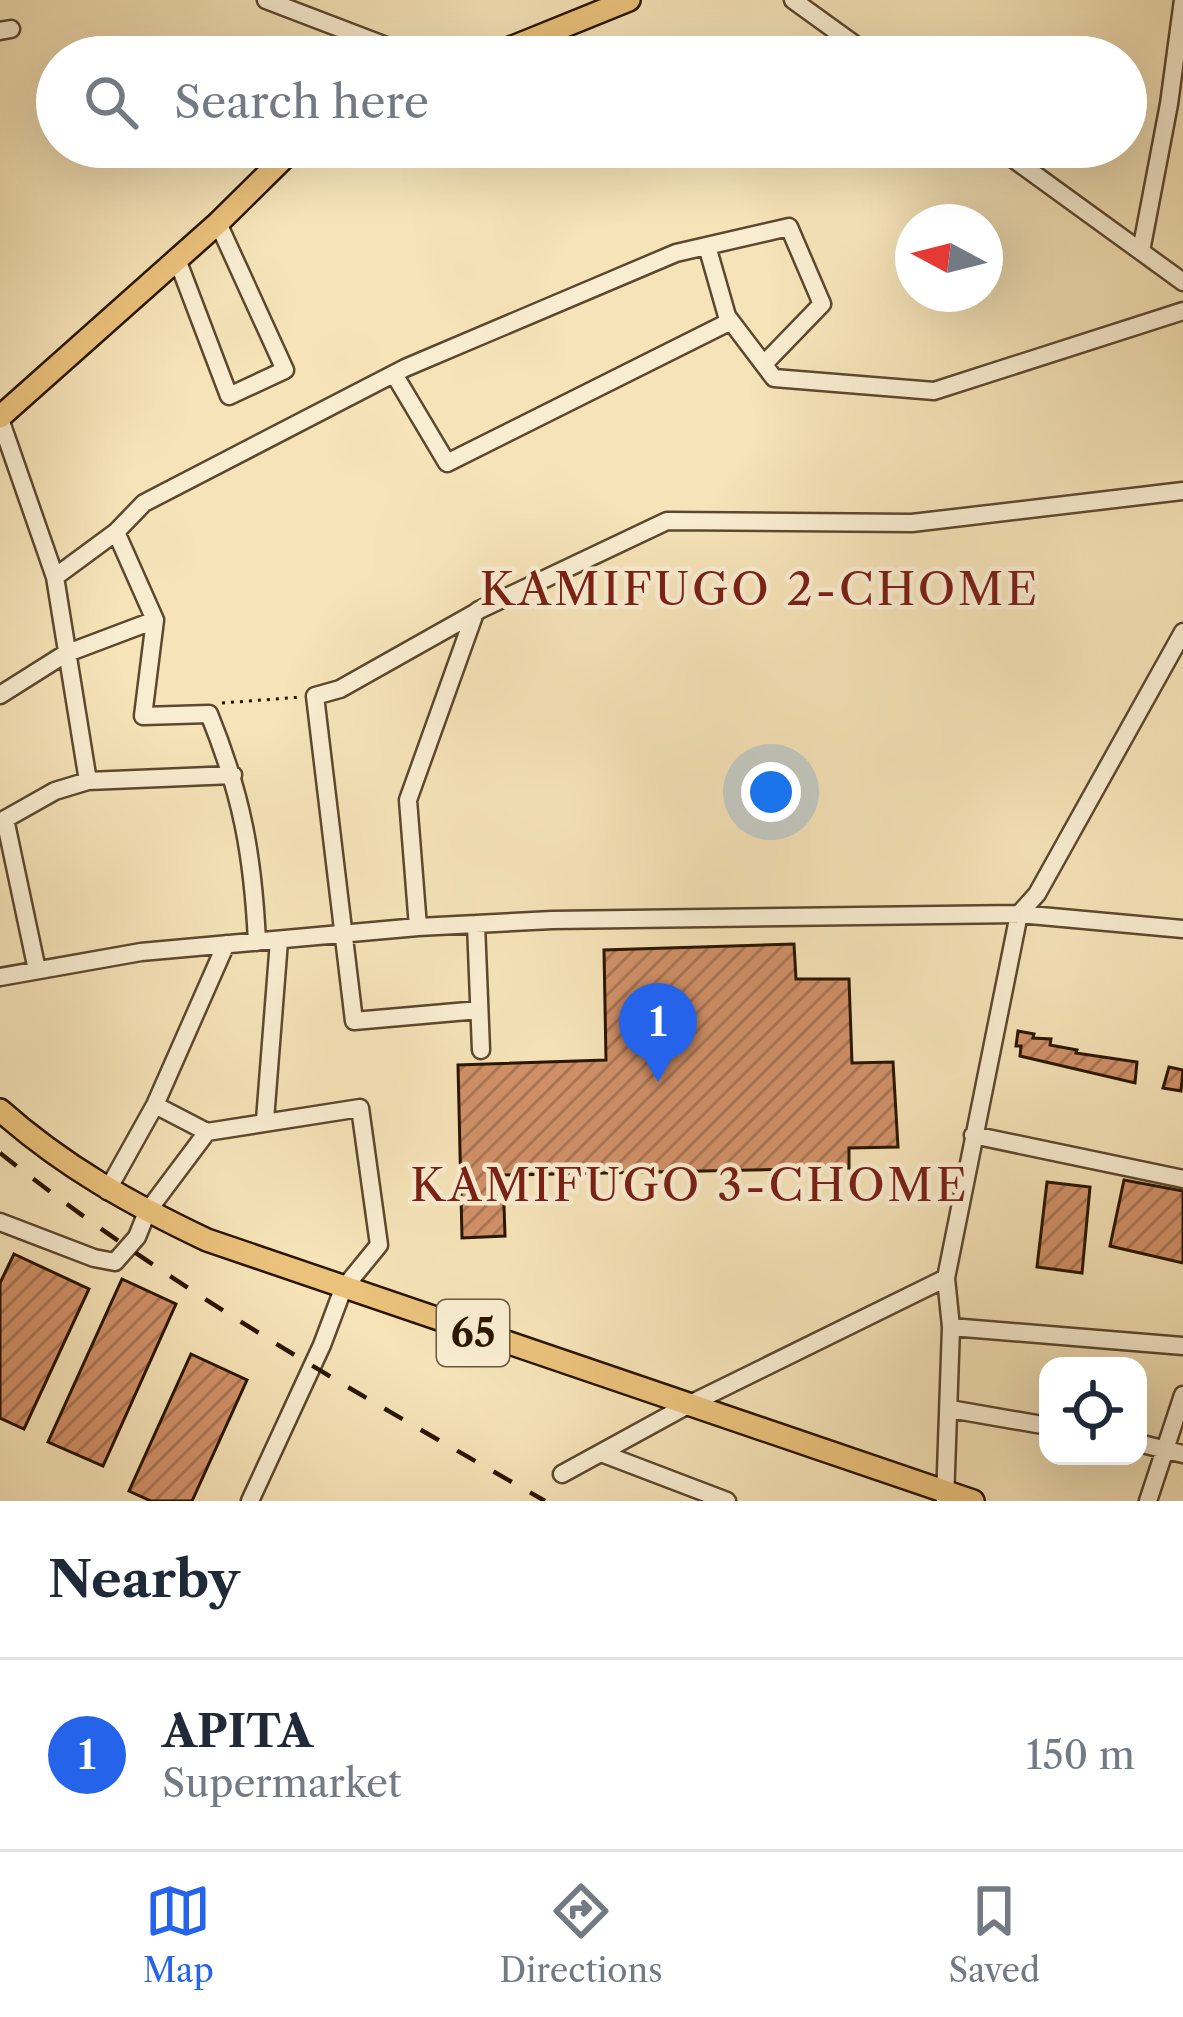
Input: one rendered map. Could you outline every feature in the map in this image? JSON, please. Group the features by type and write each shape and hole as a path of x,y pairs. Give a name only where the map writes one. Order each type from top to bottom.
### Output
{"main road":[{"path":"540,36 629,0"},
{"path":"0,418 274,168"},
{"name":"65","path":"0,1110 38,1144 107,1191 207,1240 945,1496 973,1501"}],"street":[{"path":"266,0 361,36"},
{"path":"793,0 843,36"},
{"path":"1141,251 1176,105 1183,0"},
{"path":"1026,168 1183,282"},
{"path":"177,259 230,396 284,370 218,223"},
{"path":"55,577 116,532 144,503 394,374 676,253 789,227 822,304 764,364"},
{"path":"707,246 731,321 774,378 934,391 1183,310"},
{"path":"394,374 447,463 731,321"},
{"path":"0,418 55,577 88,781"},
{"path":"479,1010 354,1021 315,695 340,689 475,613 667,521 912,523 1183,491"},
{"path":"116,532 155,620 143,716 208,714 233,775 254,863 257,942"},
{"path":"418,926 408,800 475,613"},
{"path":"0,695 65,654 155,620"},
{"path":"945,1496 951,1327 946,1278 1018,914 1037,894 1183,632"},
{"path":"37,970 2,820 55,791 88,781 233,775"},
{"path":"0,977 141,952 418,926 1018,914 1183,929"},
{"path":"476,924 481,1051"},
{"path":"265,1120 279,941"},
{"path":"107,1191 155,1105 226,944"},
{"path":"155,1105 207,1132 360,1108 379,1245 343,1289 322,1346 250,1501"},
{"path":"0,1222 115,1262 137,1238 147,1212 207,1132"},
{"path":"973,1135 1183,1179"},
{"path":"562,1474 946,1278"},
{"path":"951,1327 1183,1346"},
{"path":"1148,1501 1174,1451 1183,1395"},
{"path":"950,1408 1039,1424"},
{"path":"601,1453 727,1501"}],"path":[{"path":"208,714 214,704 315,695"}],"building":[{"path":"794,944 796,979 849,979 852,1063 893,1062 898,1147 849,1148 849,1168 503,1175 505,1236 462,1238 458,1065 606,1060 604,950"},
{"path":"1018,1031 1051,1039 1050,1045 1076,1053 1137,1062 1135,1083 1020,1056"},
{"path":"1169,1067 1183,1070 1181,1091 1163,1088"},
{"path":"1124,1180 1183,1191 1183,1263 1110,1246"},
{"path":"1047,1182 1090,1187 1082,1273 1037,1267"},
{"path":"14,1254 89,1289 24,1429 0,1418 0,1283"},
{"path":"122,1279 176,1304 103,1466 48,1442"},
{"path":"191,1354 247,1380 192,1501 151,1501 129,1491"}],"railway":[{"path":"0,1153 198,1294 545,1501"}],"place":[{"name":"APITA","path":"658,1082"}],"district":[{"name":"KAMIFUGO 2-CHOME","path":"760,589"},
{"name":"KAMIFUGO 3-CHOME","path":"690,1185"}]}
